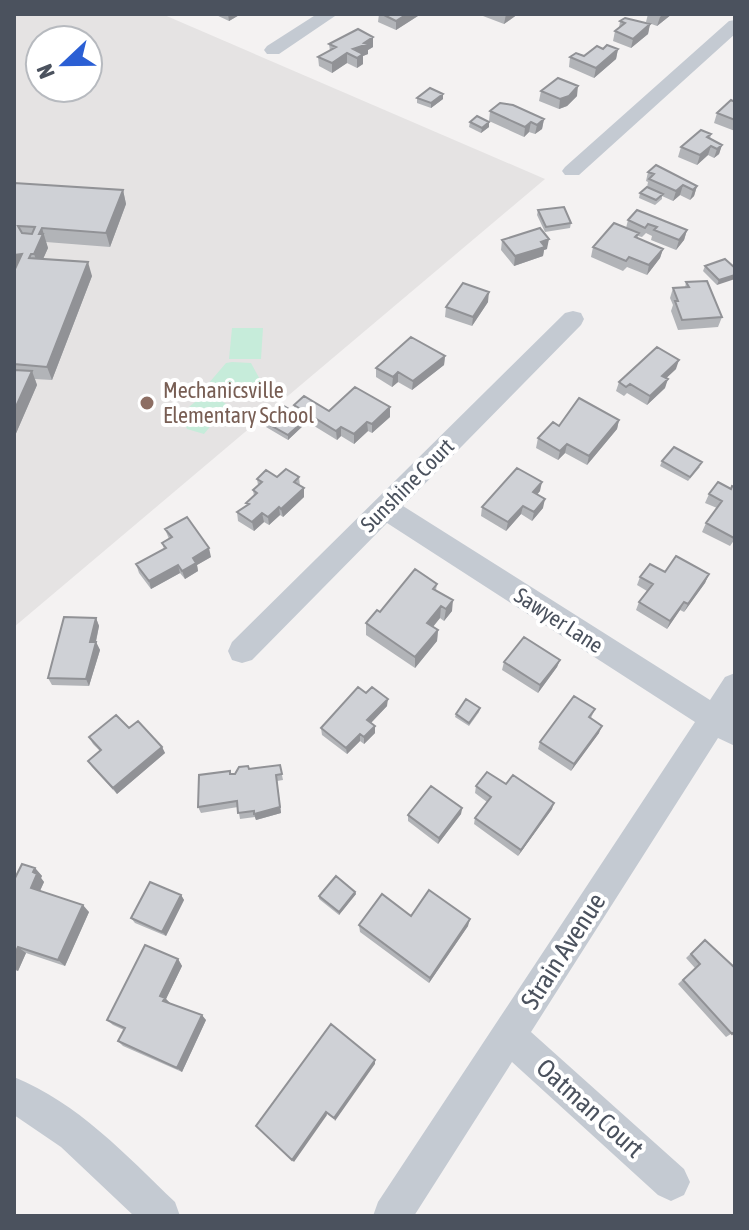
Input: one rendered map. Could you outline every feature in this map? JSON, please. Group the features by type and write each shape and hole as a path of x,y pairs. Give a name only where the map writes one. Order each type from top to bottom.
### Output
{"street":[{"path":"273,50 329,14"},
{"path":"572,171 735,25"},
{"name":"Sunshine Court","path":"242,651 573,319"},
{"name":"Sawyer Lane","path":"385,508 724,726"},
{"name":"Strain Avenue","path":"392,1216 508,1035 724,726 735,686"},
{"name":"Oatman Court","path":"508,1035 671,1182"},
{"path":"14,1095 32,1104 103,1158 161,1216"}],"shaded area":[{"name":"Mechanicsville Elementary School","path":"14,14 162,14 545,179 14,627"}],"green space":[{"path":"232,328 263,328 261,359 229,359"},
{"path":"226,363 251,363 263,385 237,395 210,388 208,384"},
{"path":"213,396 228,405 204,434 187,429 182,418 187,409 203,398"}],"building":[{"path":"382,14 407,14 396,21"},
{"path":"625,18 650,24 633,39 615,31 625,23 620,21"},
{"path":"358,29 373,37 364,43 368,44 353,49 363,54 357,58 347,53 332,63 318,57 336,47 329,44"},
{"path":"607,45 618,49 596,68 570,57 576,53 584,56 597,46 603,49"},
{"path":"558,78 578,86 569,96 560,99 541,91"},
{"path":"430,88 443,94 431,103 417,98"},
{"path":"731,100 735,102 735,120 717,113"},
{"path":"500,103 513,105 544,119 537,125 531,122 525,127 490,111"},
{"path":"477,116 489,122 482,128 470,122"},
{"path":"701,130 711,134 707,137 722,145 717,149 711,146 700,155 681,147"},
{"path":"656,165 697,186 693,190 683,185 676,191 649,179 654,174 648,172"},
{"path":"14,183 123,190 106,233 42,228 39,234 43,234 29,258 88,262 47,367 14,364 14,271 22,254 14,255","holes":["18,226 35,227 32,234 22,233"]},
{"path":"647,187 663,194 656,200 640,193"},
{"path":"564,207 571,223 546,227 538,210"},
{"path":"637,210 687,230 679,240 654,230 657,227 648,224 645,228 628,220"},
{"path":"614,223 639,233 635,237 663,249 649,265 629,257 626,261 593,247"},
{"path":"540,228 549,239 541,242 545,247 515,256 502,240"},
{"path":"725,259 735,268 735,275 719,280 705,266"},
{"path":"707,281 722,317 682,320 673,288 689,287 686,282"},
{"path":"463,283 489,292 473,317 446,307"},
{"path":"411,337 445,356 413,381 398,372 393,377 376,368"},
{"path":"657,347 679,360 662,376 668,379 650,396 630,384 626,387 619,382"},
{"path":"14,370 32,371 14,411"},
{"path":"355,387 390,407 372,424 367,422 354,434 341,427 336,431 294,405 304,396 329,411"},
{"path":"579,398 619,420 589,456 567,444 560,451 538,438 553,422 559,426"},
{"path":"284,406 306,419 288,435 265,422"},
{"path":"674,447 702,462 690,477 662,461"},
{"path":"517,468 542,482 533,492 545,499 534,512 523,506 508,522 482,507"},
{"path":"286,469 299,477 294,482 304,488 281,509 279,507 268,517 262,513 252,522 237,512 249,504 246,503 257,493 253,490 262,482 257,479 266,470 277,477"},
{"path":"718,482 731,489 735,487 734,538 706,523 722,501 709,494"},
{"path":"187,517 209,548 193,558 196,563 182,571 178,565 149,581 136,564 166,548 162,543 172,537 165,529"},
{"path":"676,556 709,574 688,604 684,602 670,621 639,602 653,584 640,577 650,564 665,572"},
{"path":"415,569 437,584 433,589 453,600 446,609 441,606 427,623 438,630 415,657 366,623 377,610 380,612"},
{"path":"64,617 96,618 90,642 96,642 86,679 48,678"},
{"path":"524,637 560,660 540,685 504,662"},
{"path":"358,687 366,693 372,687 388,699 367,720 375,726 364,737 360,734 346,748 321,728"},
{"path":"574,696 595,709 589,717 602,726 574,764 540,742"},
{"path":"466,699 480,708 469,723 456,714"},
{"path":"116,715 129,728 138,721 162,747 113,788 88,761 101,750 89,737"},
{"path":"280,765 282,774 276,775 280,807 254,814 254,811 238,813 237,801 198,807 199,775 230,771 230,774 235,774 239,767 248,766 249,769"},
{"path":"487,772 506,784 513,775 554,803 521,850 475,818 491,797 476,786"},
{"path":"431,786 462,808 439,838 408,815"},
{"path":"22,864 35,868 33,872 37,874 31,888 83,905 58,960 18,947 14,956 14,880"},
{"path":"336,876 355,892 339,912 319,896"},
{"path":"150,882 181,895 162,932 131,918"},
{"path":"429,890 470,919 430,978 359,925 382,894 411,916"},
{"path":"705,940 735,968 735,1031 732,1034 683,980 700,964 691,954"},
{"path":"145,945 178,959 160,996 165,998 163,1001 202,1015 177,1068 118,1041 125,1028 107,1020"},
{"path":"331,1024 375,1060 334,1118 326,1112 292,1160 256,1126"}],"place":[{"name":"Mechanicsville Elementary School","path":"147,403"}]}
